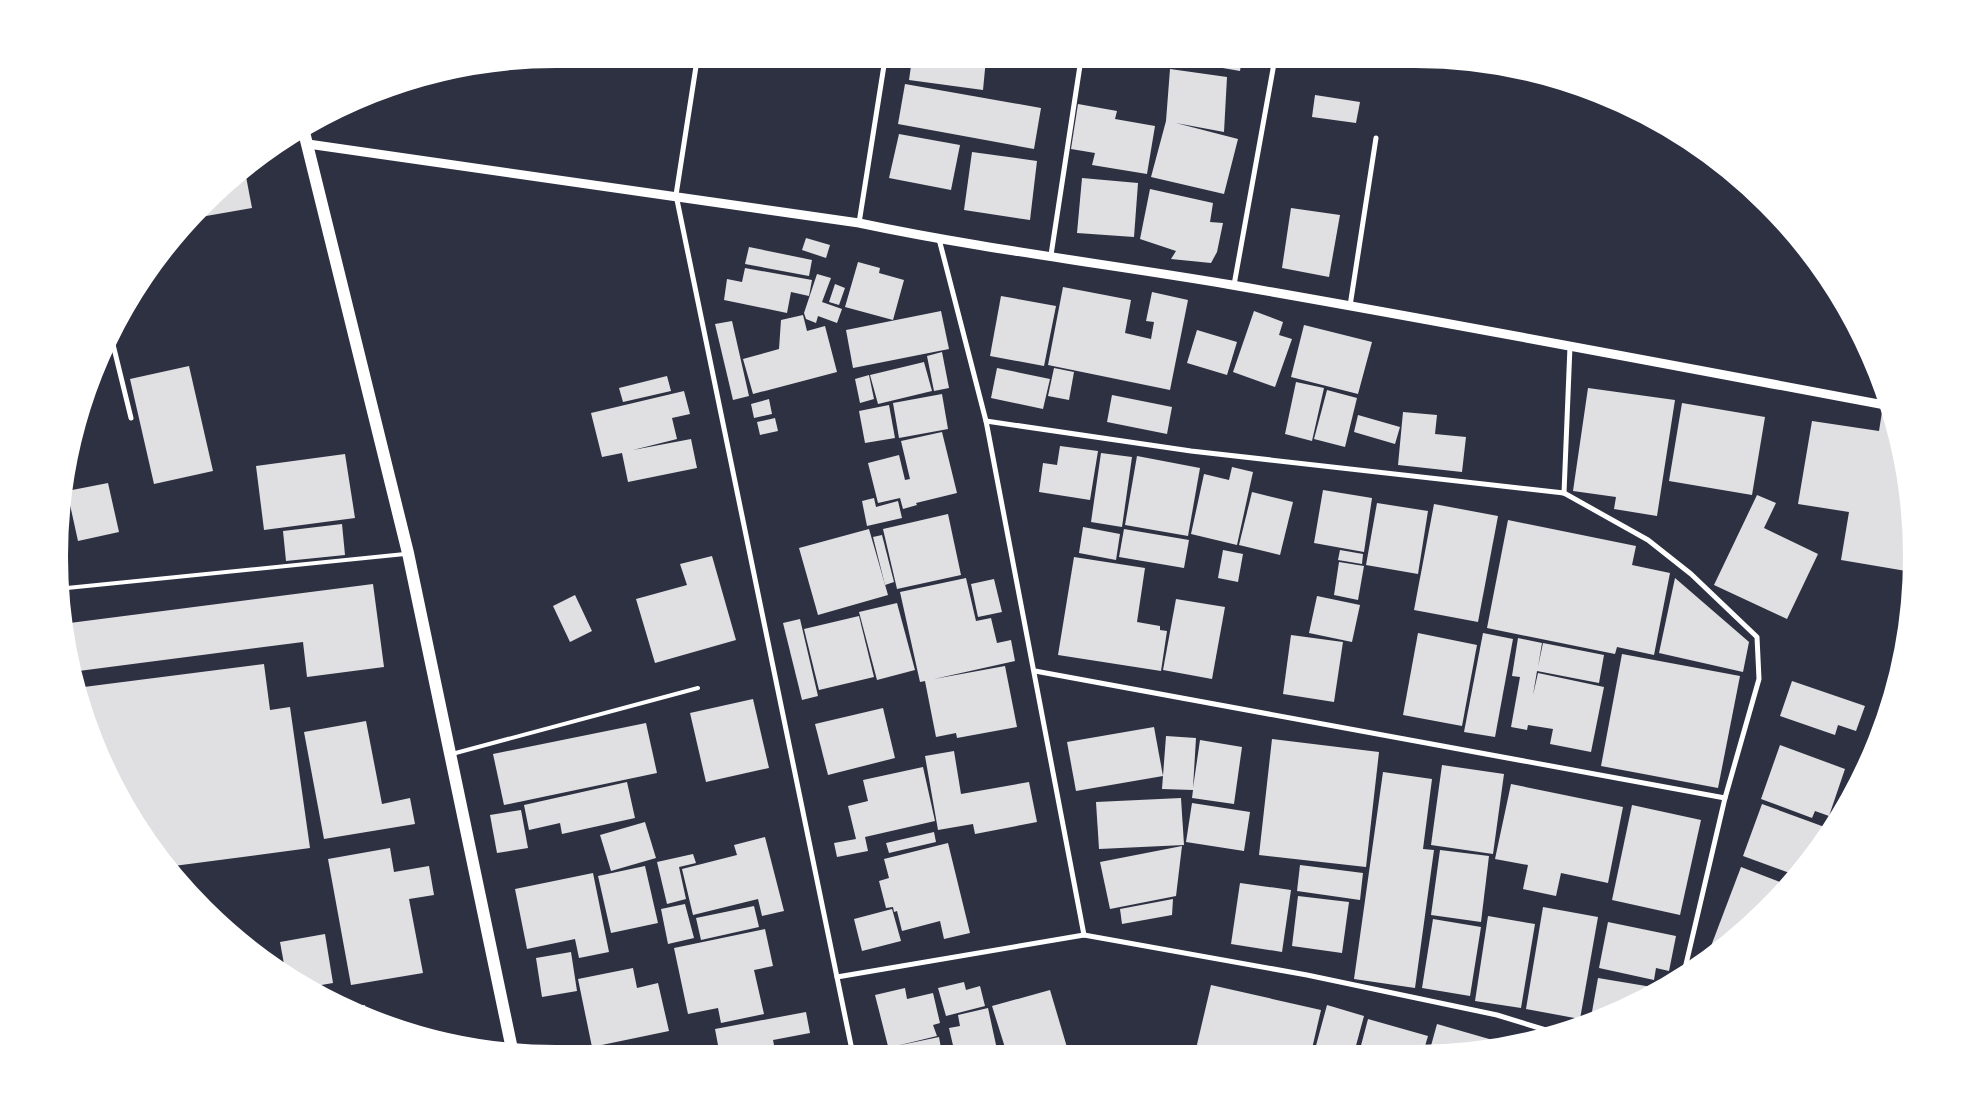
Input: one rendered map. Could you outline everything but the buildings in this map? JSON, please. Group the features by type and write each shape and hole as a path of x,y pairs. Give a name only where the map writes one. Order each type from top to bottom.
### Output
{"main road":[{"path":"305,135 408,554 511,1046"}],"street":[{"path":"696,65 676,195 852,1048"},
{"path":"859,223 884,65"},
{"path":"1051,255 1081,65"},
{"path":"1234,285 1274,65"},
{"path":"1350,307 1376,138"},
{"path":"308,144 676,195 859,223 939,240 1051,255 1234,285 1882,404"},
{"path":"939,240 986,421 1084,935"},
{"path":"113,345 131,418"},
{"path":"1564,493 1570,346"},
{"path":"986,421 1191,451 1564,493 1648,540 1691,574 1757,637 1758,680 1724,798 1685,967"},
{"path":"1035,671 1724,798"},
{"path":"837,977 1084,935 1364,987 1497,1015 1546,1030"}],"lane":[{"path":"66,589 408,554"},
{"path":"451,754 698,688"}]}
